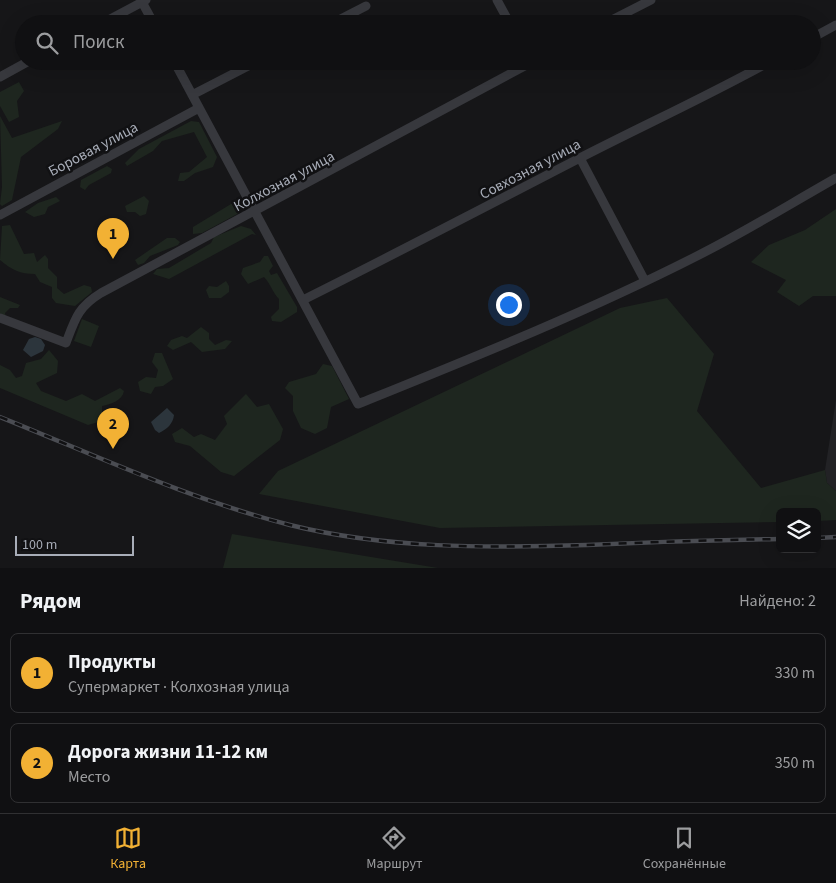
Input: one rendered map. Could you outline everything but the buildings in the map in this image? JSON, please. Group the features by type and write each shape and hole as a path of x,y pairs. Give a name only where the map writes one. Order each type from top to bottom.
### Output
{"street":[{"path":"497,0 505,15"},
{"path":"621,15 650,0"},
{"path":"118,15 144,1 150,15"},
{"path":"348,15 366,6"},
{"path":"821,33 836,25"},
{"path":"0,76 15,68"},
{"path":"179,70 358,404 533,333 645,281 699,255 836,178"},
{"path":"192,95 241,70"},
{"name":"Колхозная улица","path":"0,318 66,342 78,312 88,301 517,70"},
{"name":"Совхозная улица","path":"303,300 754,70"},
{"name":"Боровая улица","path":"0,215 199,108"},
{"path":"580,158 645,281"}],"shaded area":[{"path":"19,82 24,91 17,101 19,117 9,122 0,106 0,92"},
{"path":"0,116 12,138 62,121 58,129 21,157 12,200 2,206 0,204 2,187"},
{"path":"191,121 199,122 217,157 213,167 195,173 184,181 178,181 180,173 189,172 207,157 194,132 162,141 153,151 127,166 125,163 139,149"},
{"path":"107,166 112,169 111,173 89,185 85,190 80,187 81,180"},
{"path":"144,196 149,201 146,214 140,216 135,212 127,212 125,206"},
{"path":"56,197 60,201 48,207 45,214 34,217 25,212 38,203"},
{"path":"236,201 241,207 239,213 202,233 193,234 193,227"},
{"path":"836,209 836,296 813,296 799,306 777,292 786,280 751,262 769,245 805,230"},
{"path":"10,225 24,254 34,253 37,262 45,255 48,259 48,268 57,277 57,288 64,294 84,285 91,287 92,292 75,306 56,303 52,298 52,287 40,282 35,274 16,271 0,260 2,226"},
{"path":"241,226 251,229 256,235 252,234 169,279 153,274 157,269 169,268 211,243 214,237"},
{"path":"167,238 175,238 180,242 178,245 150,256 144,263 138,265 135,260"},
{"path":"264,256 268,256 273,266 269,271 271,275 277,273 297,307 297,312 281,322 272,321 271,317 279,309 279,299 264,277 248,284 241,274 243,268 260,262"},
{"path":"226,281 229,286 229,292 221,298 209,298 206,290 209,286 217,287"},
{"path":"0,297 20,305 18,308 10,308 5,313 6,318 0,317"},
{"path":"667,298 714,354 697,411 761,488 825,470 827,483 836,491 836,520 821,521 821,508 776,508 776,522 440,528 259,494 278,471 620,308"},
{"path":"82,319 99,326 91,347 74,341"},
{"path":"201,327 209,333 209,339 215,345 226,340 232,341 225,349 202,352 191,342 173,350 167,346 171,340 182,336 187,338"},
{"path":"35,337 41,339 45,345 43,351 31,357 23,350 29,339"},
{"path":"49,350 58,361 57,373 36,383 41,391 66,401 82,394 95,401 120,388 124,391 119,400 102,406 102,421 88,425 0,388 0,365 10,370 16,378 22,376 26,363 41,359"},
{"path":"155,353 162,353 173,379 163,386 155,387 151,394 140,391 138,382 146,377 156,378 158,370 152,362"},
{"path":"323,364 332,366 349,399 331,407 327,428 315,434 301,428 293,411 293,396 285,388 289,382 316,374"},
{"path":"246,394 257,407 269,404 283,429 280,440 234,476 221,472 190,446 175,442 172,434 182,428 194,437 201,434 215,440 227,424 224,416"},
{"path":"836,400 836,491 827,483 825,470"},
{"path":"167,408 174,415 169,426 159,433 151,422"},
{"path":"232,534 438,568 223,568"}],"railway":[{"path":"0,417 144,476 216,503 290,525 363,539 400,543 512,547 776,539"},
{"path":"821,538 836,537"}],"place":[{"name":"Продукты","path":"113,259"},
{"name":"Дорога жизни 11-12 км","path":"113,449"}]}
